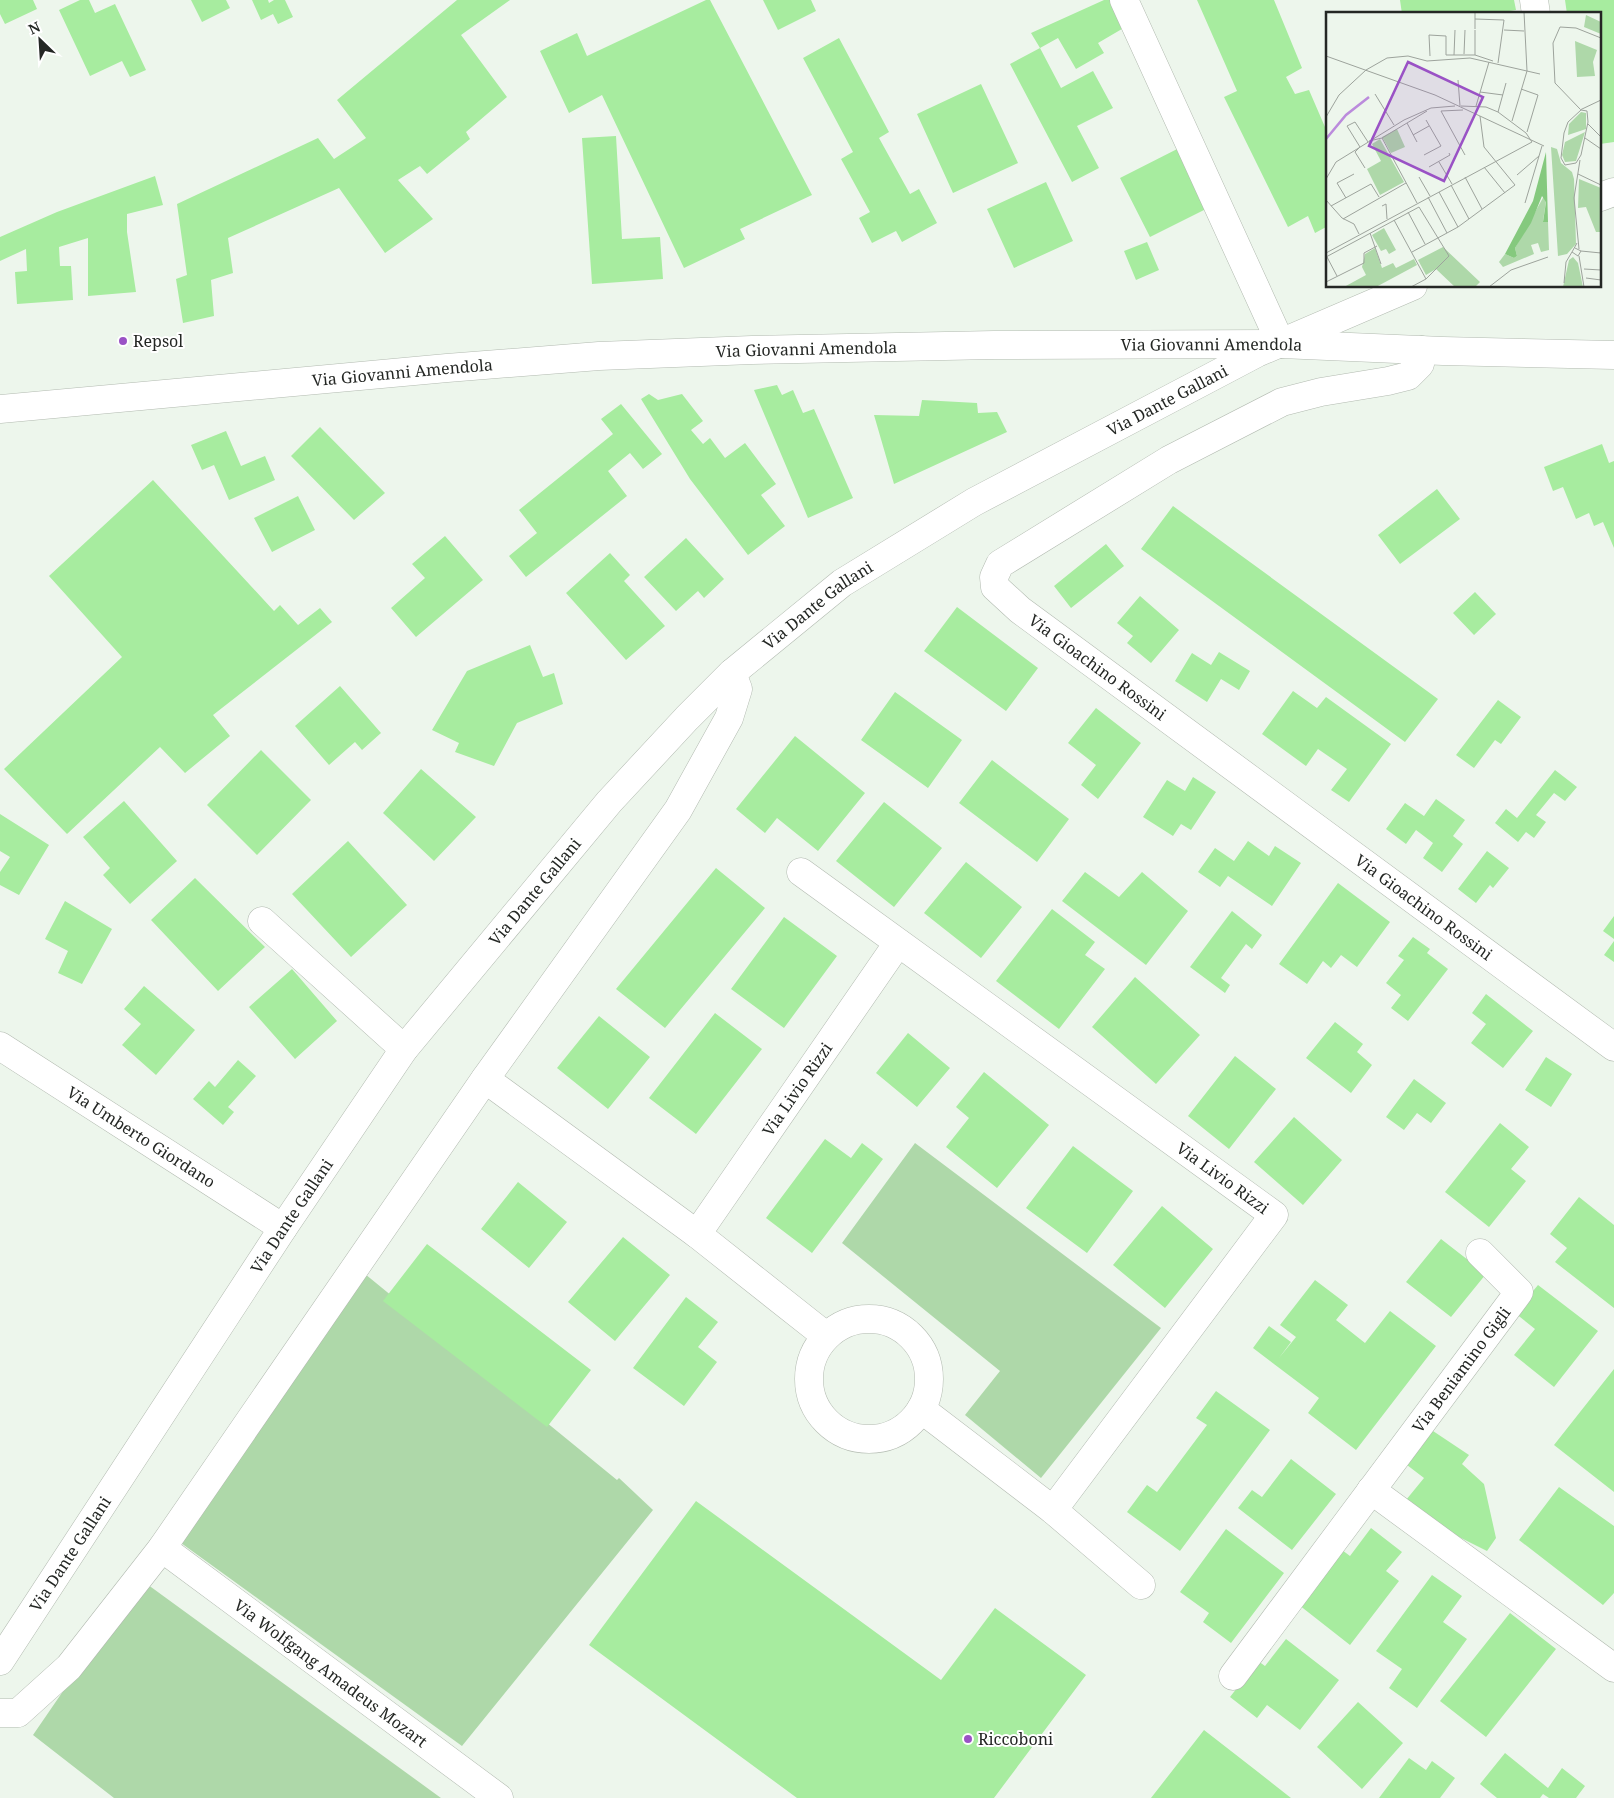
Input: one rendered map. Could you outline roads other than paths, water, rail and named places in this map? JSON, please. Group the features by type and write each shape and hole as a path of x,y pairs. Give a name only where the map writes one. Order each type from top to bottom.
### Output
{"street":[{"path":"1124,0 1281,344"},
{"path":"1602,196 1614,192"},
{"name":"Via Dante Gallani","path":"0,1661 283,1228 404,1049 609,802 686,718 732,672 842,583 974,502 1249,357 1408,288"},
{"name":"Via Giovanni Amendola","path":"0,409 447,368 609,356 752,350 1004,345 1281,344 1614,355"},
{"name":"Via Gioachino Rossini","path":"1422,350 1420,364 1408,376 1388,382 1321,392 1282,402 1169,460 1000,564 994,577 995,587 1020,610 1614,1047"},
{"path":"0,1713 18,1713 69,1667 162,1548 485,1079 678,810 729,718 738,689 732,672"},
{"name":"Via Livio Rizzi","path":"801,872 1274,1216 1053,1510"},
{"path":"262,921 404,1049"},
{"name":"Via Livio Rizzi","path":"697,1234 898,943"},
{"name":"Via Umberto Giordano","path":"0,1046 283,1228"},
{"path":"485,1079 697,1234 826,1336"},
{"name":"Via Beniamino Gigli","path":"1233,1676 1519,1292 1480,1253"},
{"path":"860,1319 879,1319 898,1326 913,1337 924,1353 929,1372 928,1391 921,1409 908,1425 890,1436 870,1440 850,1437 832,1427 818,1412 810,1394 808,1373 814,1354 826,1336 841,1325 860,1319"},
{"path":"921,1409 1053,1510 1141,1585"},
{"path":"1371,1490 1614,1668"},
{"name":"Via Wolfgang Amadeus Mozart","path":"162,1548 499,1798"}],"place":[{"name":"Repsol","path":"123,341"},
{"name":"Riccoboni","path":"968,1739"}]}
